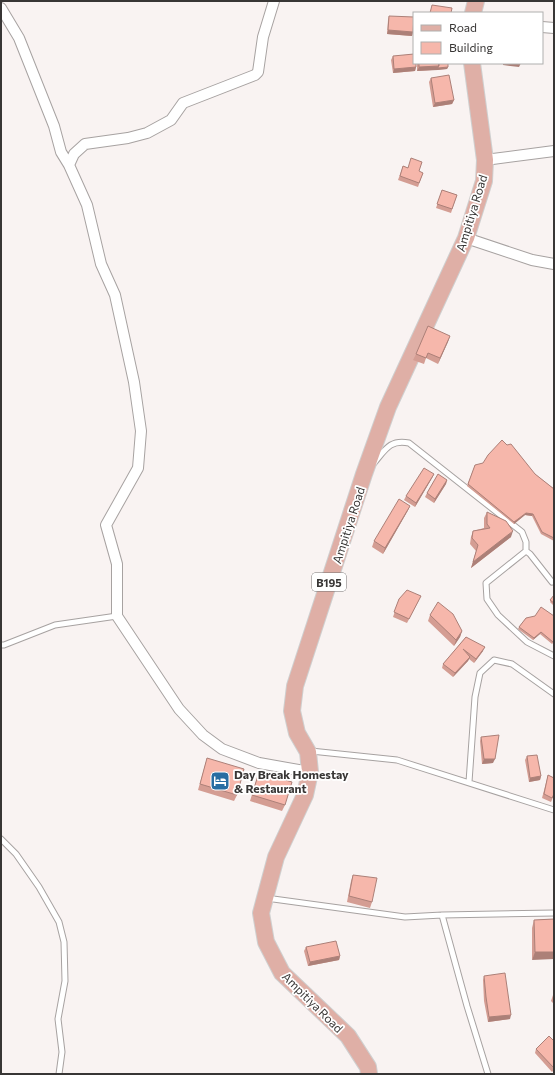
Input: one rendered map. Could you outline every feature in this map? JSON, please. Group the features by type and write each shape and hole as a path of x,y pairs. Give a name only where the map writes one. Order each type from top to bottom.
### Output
{"main road":[{"path":"473,12 476,1"},
{"name":"Ampitiya Road","path":"369,1074 368,1067 348,1036 282,973 266,942 261,913 276,857 305,795 310,772 308,752 297,732 292,711 295,686 364,474 388,407 466,238 484,181 485,160 472,64"}],"street":[{"path":"69,165 74,154 85,144 128,138 147,133 171,120 183,103 255,75 258,72 263,37 274,1"},
{"path":"1,8 18,38 54,126 61,152 69,165 87,205 101,264 115,295 134,382 141,431 138,468 106,525 117,564 117,616 179,709 203,735 222,749 258,763 310,772"},
{"path":"543,26 554,28"},
{"path":"485,160 554,151"},
{"path":"466,238 532,260 554,264"}],"lane":[{"path":"364,474 391,444 400,441 409,443 522,532 526,542 526,551"},
{"path":"526,551 552,582"},
{"path":"526,551 486,583 487,600 498,615 527,642 554,656"},
{"path":"1,645 55,625 117,616"},
{"path":"469,782 475,697 480,673 494,660 512,664 554,694"},
{"path":"308,752 397,760 554,810"},
{"path":"1,839 16,854 35,882 59,922 64,942 65,981 58,1019 62,1052 59,1074"},
{"path":"265,898 405,917 554,913"},
{"path":"442,915 467,1006 488,1074"}],"building":[{"path":"432,5 452,8 451,12 430,12"},
{"path":"389,16 413,17 413,32 388,30"},
{"path":"413,54 413,64 416,64 416,67 394,69 393,56"},
{"path":"419,64 439,64 439,66 419,67"},
{"path":"439,64 448,64 448,67 438,68"},
{"path":"449,75 454,100 435,103 431,78"},
{"path":"411,158 422,162 419,171 423,173 419,183 400,176 403,166 408,168"},
{"path":"442,190 457,195 452,209 437,204"},
{"path":"428,326 450,336 440,358 428,353 426,358 416,354"},
{"path":"502,440 507,445 511,444 535,474 554,489 554,538 542,532 533,514 526,513 514,522 468,484 475,465 483,463 488,455"},
{"path":"424,468 434,474 416,503 406,496"},
{"path":"438,474 447,480 435,499 427,493"},
{"path":"399,499 410,506 385,548 374,541"},
{"path":"487,512 506,521 513,531 473,562 478,545 472,538 473,531 490,528 487,524"},
{"path":"407,590 421,596 409,619 394,612 399,599"},
{"path":"554,595 554,603 550,600"},
{"path":"438,602 453,614 462,631 456,640 430,615"},
{"path":"541,607 554,616 553,642 541,632 534,638 519,627 526,618 535,616"},
{"path":"466,637 485,647 476,659 463,649 470,657 455,673 443,664"},
{"path":"499,735 495,759 484,759 481,737"},
{"path":"537,755 541,776 530,778 527,756"},
{"path":"207,758 244,769 237,795 200,784"},
{"path":"259,772 292,782 285,805 252,795"},
{"path":"548,775 554,778 554,794 552,798 544,794"},
{"path":"353,875 377,878 372,902 349,896"},
{"path":"554,919 554,952 535,952 534,920"},
{"path":"336,941 340,956 310,962 306,947"},
{"path":"505,973 511,1015 489,1017 484,976"},
{"path":"549,1036 554,1041 554,1068 536,1049"}],"place":[{"name":"Day Break Homestay & Restaurant","path":"220,781"}]}
